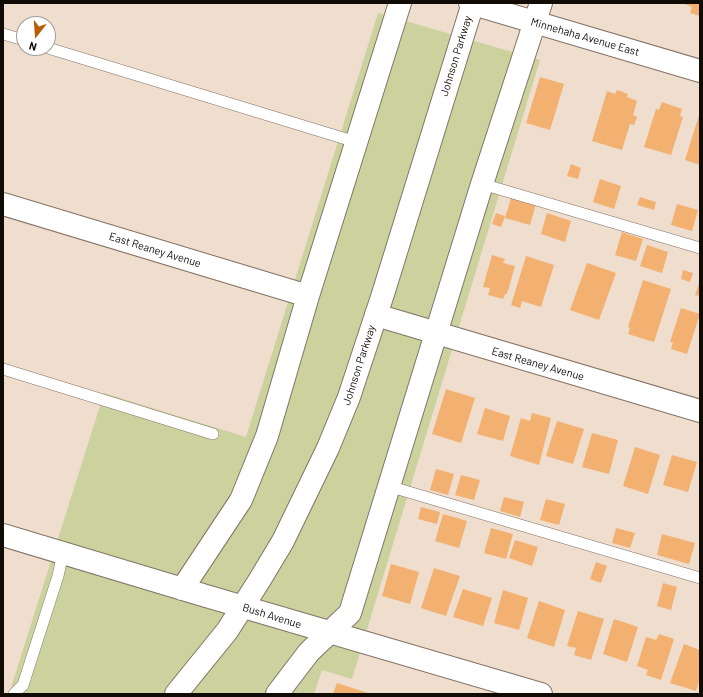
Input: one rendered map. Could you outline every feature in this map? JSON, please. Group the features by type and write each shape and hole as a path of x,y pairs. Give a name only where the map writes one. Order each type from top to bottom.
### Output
{"street":[{"path":"182,589 241,500 267,436 308,296 400,3"},
{"name":"Minnehaha Avenue East","path":"472,3 538,13 700,71"},
{"name":"Johnson Parkway","path":"176,694 227,631 243,607 283,541 328,448 349,397 376,315 472,3"},
{"path":"277,694 309,652 350,613 482,184 538,13"},
{"name":"East Reaney Avenue","path":"3,204 308,296"},
{"name":"East Reaney Avenue","path":"376,315 700,411"},
{"name":"Bush Avenue","path":"3,535 541,694"}],"lane":[{"path":"3,34 16,38"},
{"path":"56,50 356,142"},
{"path":"482,184 700,248"},
{"path":"3,369 213,434"},
{"path":"388,486 700,578"},
{"path":"14,694 23,685 58,576 63,553"}],"green space":[{"path":"378,13 540,60 352,679 322,670 314,694 9,694 104,393 246,437"}],"building":[{"path":"682,3 700,3 700,16 690,13 692,7"},
{"path":"540,77 564,84 550,130 526,123"},
{"path":"617,90 628,94 627,97 637,101 633,115 637,117 634,125 630,124 622,150 592,141 607,91 615,94"},
{"path":"662,102 682,109 680,116 683,117 671,155 644,147 656,109 659,110"},
{"path":"700,112 700,165 685,160"},
{"path":"571,164 581,168 578,179 567,176"},
{"path":"600,179 621,186 614,209 593,202"},
{"path":"640,197 656,202 654,210 637,205"},
{"path":"511,198 536,204 530,225 505,218"},
{"path":"677,204 698,210 692,231 671,225"},
{"path":"496,213 505,216 501,227 492,224"},
{"path":"547,213 571,221 565,242 541,234"},
{"path":"622,232 643,239 636,261 615,255"},
{"path":"647,245 668,252 662,273 640,266"},
{"path":"492,255 505,259 503,263 515,266 507,294 505,294 503,299 488,295 490,288 483,287"},
{"path":"526,256 554,265 541,307 522,301 520,308 511,305"},
{"path":"587,263 616,273 599,320 570,310"},
{"path":"683,270 693,273 690,282 681,279"},
{"path":"643,280 671,289 654,342 628,334 630,328 628,327"},
{"path":"700,280 700,296 695,295"},
{"path":"681,308 700,314 687,354 671,349 673,342 670,342"},
{"path":"446,389 475,398 461,443 432,434"},
{"path":"485,408 510,416 503,441 477,434"},
{"path":"532,413 551,418 539,465 510,456 521,418 530,421"},
{"path":"557,421 584,429 573,464 546,456"},
{"path":"592,433 618,440 609,474 582,467"},
{"path":"635,447 660,455 648,494 623,486"},
{"path":"672,455 697,462 688,492 663,485"},
{"path":"436,469 454,474 448,495 430,490"},
{"path":"461,475 480,480 474,500 455,495"},
{"path":"504,497 524,502 520,517 500,511"},
{"path":"546,499 565,504 559,525 540,520"},
{"path":"421,507 440,512 437,524 418,519"},
{"path":"443,514 467,521 459,548 435,541"},
{"path":"491,528 513,534 506,559 484,553"},
{"path":"616,528 635,533 630,548 612,543"},
{"path":"662,534 695,543 689,564 657,555"},
{"path":"515,540 538,547 532,566 509,558"},
{"path":"596,562 607,566 601,583 590,579"},
{"path":"391,564 419,572 410,604 382,596"},
{"path":"434,568 460,576 446,616 421,608"},
{"path":"663,583 677,587 671,610 657,606"},
{"path":"463,589 492,598 483,626 453,617"},
{"path":"503,590 528,598 519,630 494,623"},
{"path":"539,601 565,610 554,647 527,638"},
{"path":"578,611 604,619 591,660 574,655 576,648 567,646"},
{"path":"614,619 638,627 627,662 603,654"},
{"path":"659,634 674,639 661,680 646,675 648,670 637,666 646,637 656,640"},
{"path":"684,644 700,650 700,679 696,691 670,683"},
{"path":"337,683 371,694 333,694"}]}
